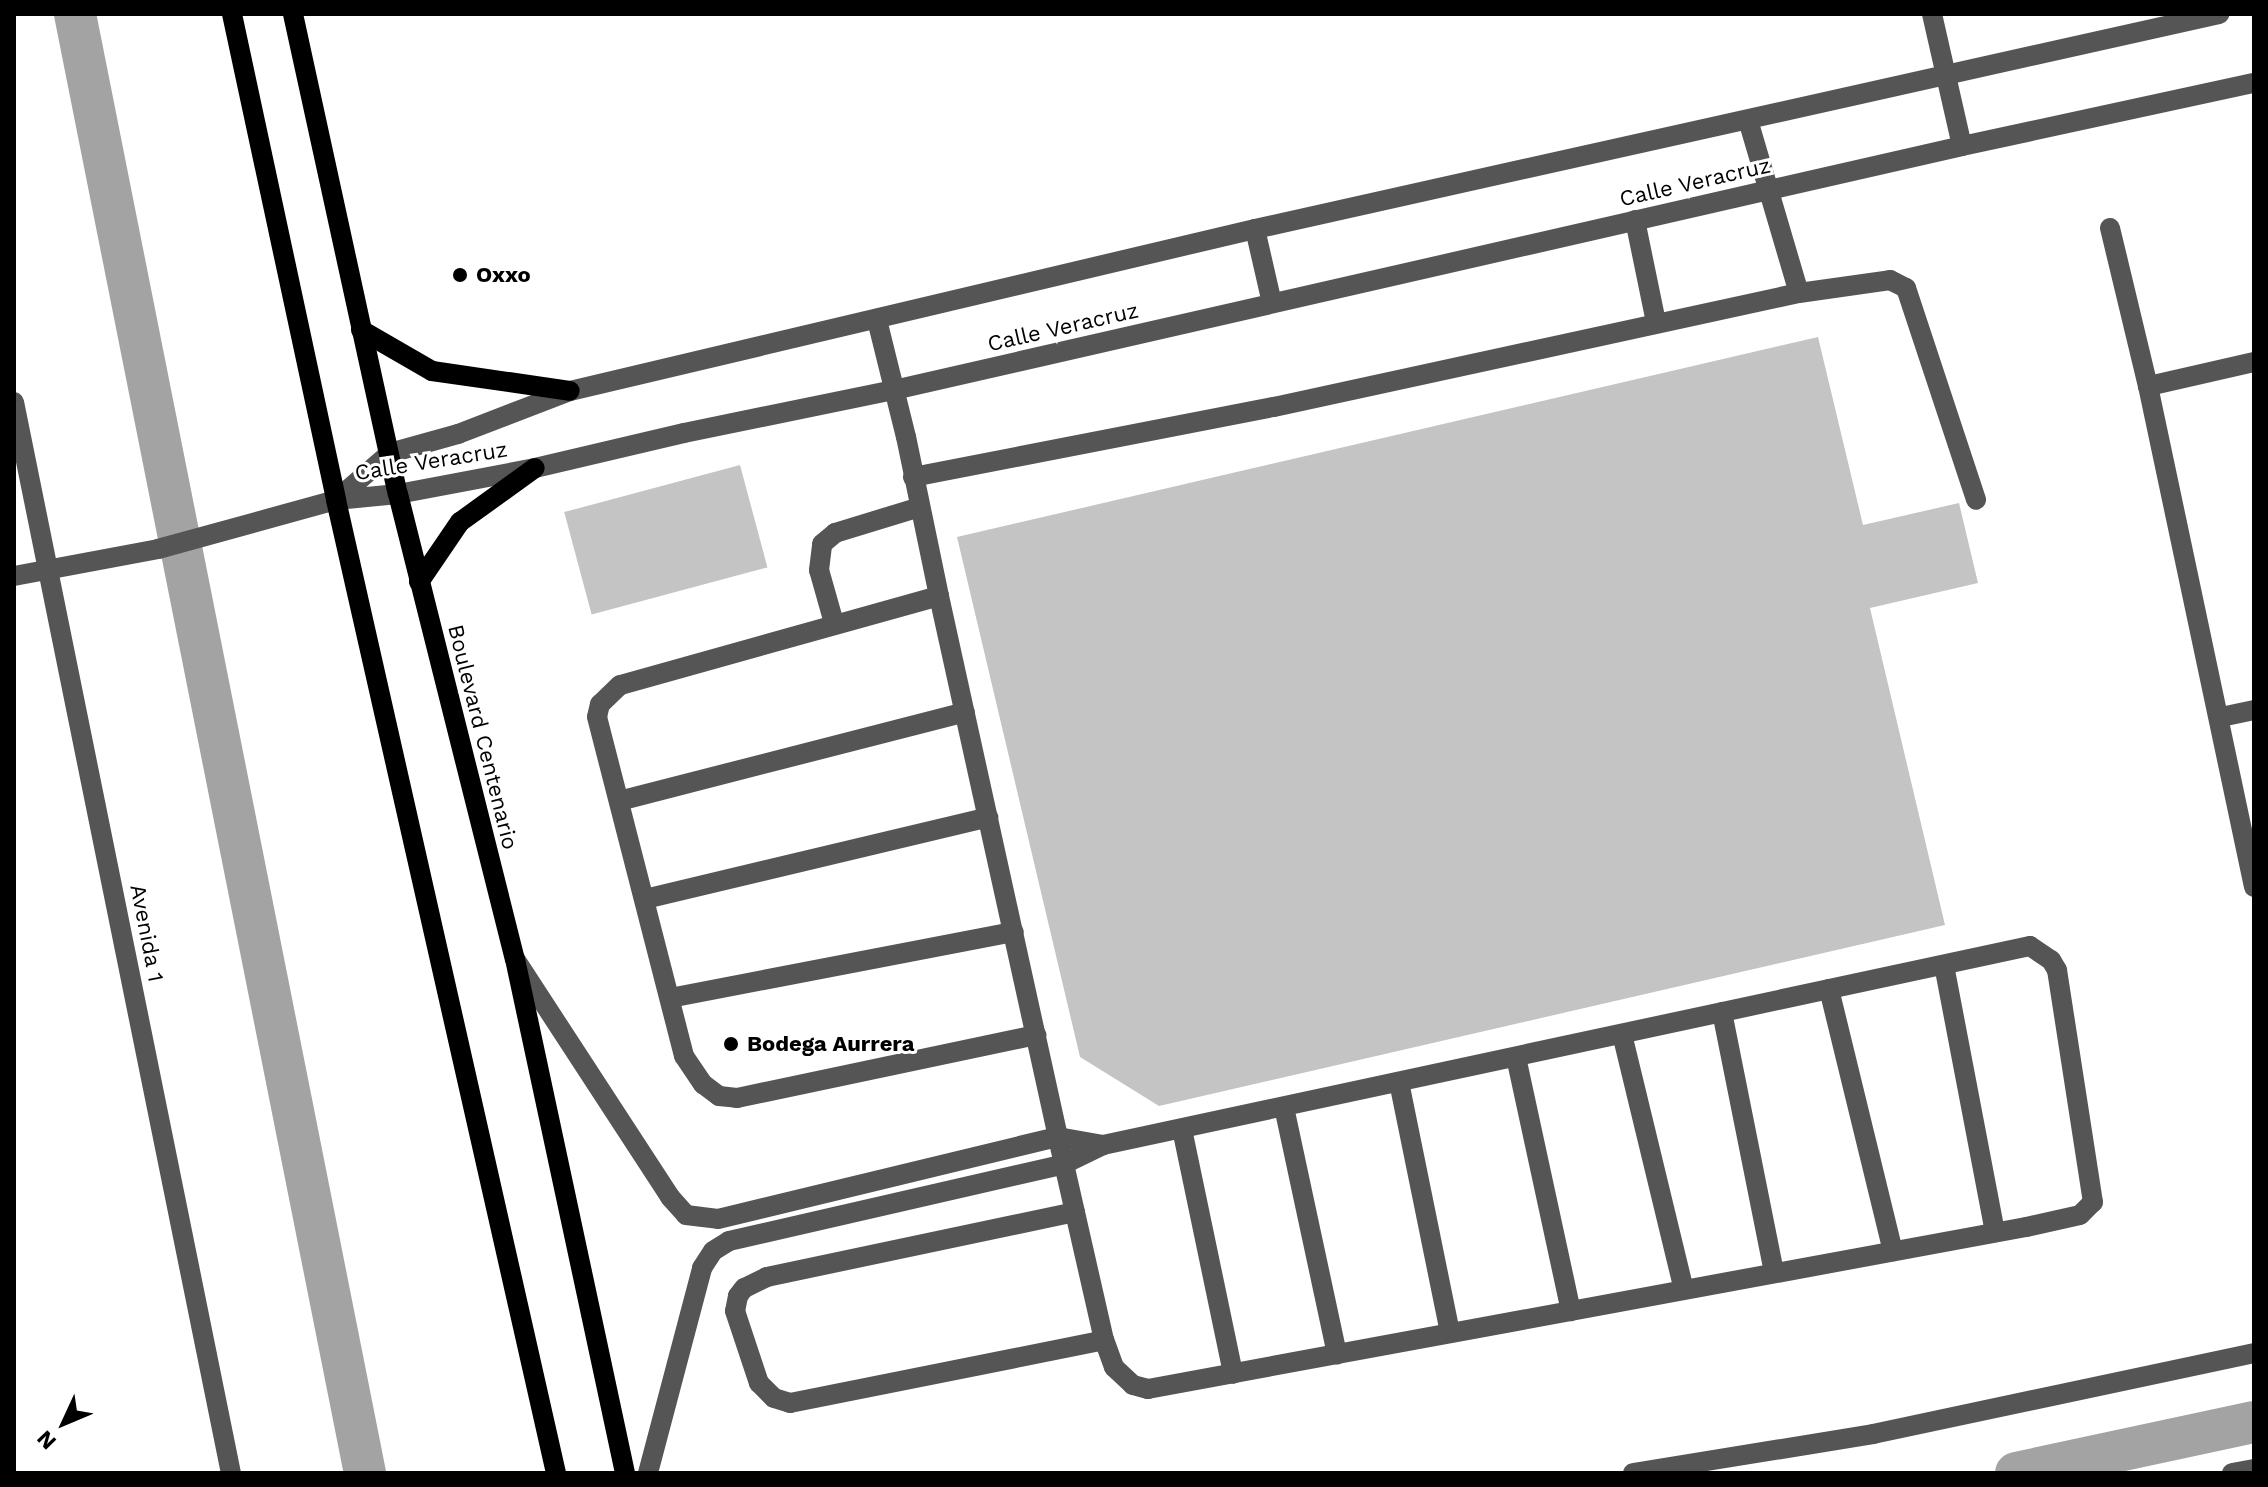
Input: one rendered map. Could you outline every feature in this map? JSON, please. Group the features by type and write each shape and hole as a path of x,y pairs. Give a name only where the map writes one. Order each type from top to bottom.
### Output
{"main road":[{"path":"232,14 336,500 556,1473"},
{"name":"Boulevard Centenario","path":"293,14 398,494 515,959 625,1473"},
{"path":"361,330 432,371 570,391"},
{"path":"419,582 460,522 535,468"}],"street":[{"path":"1932,14 1962,146"},
{"name":"Calle Veracruz","path":"336,500 390,453 458,434 570,391 1255,229 2219,14"},
{"name":"Calle Veracruz","path":"336,500 398,494 535,468 684,433 894,390 1962,146 2254,83"},
{"path":"1748,120 1799,293"},
{"path":"1635,220 1656,322"},
{"path":"2110,228 2221,717 2254,887"},
{"path":"1255,229 1272,303"},
{"path":"913,477 1274,407 1799,293 1890,280 1906,288 1976,500"},
{"path":"648,1473 702,1268 713,1251 729,1241 1064,1164 1103,1145 2030,946 2051,960 2057,970 2093,1202 2080,1215 1995,1232 1233,1374 1148,1389 1133,1385 1114,1367 1104,1340 1064,1164 1058,1137 894,390 877,320"},
{"path":"2148,386 2254,362"},
{"name":"Avenida 1","path":"14,402 231,1473"},
{"path":"14,576 158,549 263,523 336,500"},
{"path":"834,623 819,570 822,544 835,533 920,507"},
{"path":"939,596 620,685 608,693 600,704 597,717 684,1056 694,1073 719,1096 737,1098 1036,1035"},
{"path":"2221,717 2254,710"},
{"path":"619,801 965,712"},
{"path":"645,899 988,817"},
{"path":"670,998 1014,932"},
{"path":"515,959 670,1197 686,1215 718,1219 1058,1137 1103,1145"},
{"path":"1944,965 1995,1232"},
{"path":"1829,989 1893,1251"},
{"path":"1722,1012 1774,1273"},
{"path":"1622,1034 1684,1290"},
{"path":"1516,1057 1571,1311"},
{"path":"1399,1082 1450,1333"},
{"path":"1284,1107 1337,1354"},
{"path":"1182,1129 1233,1374"},
{"path":"887,1178 894,1203"},
{"path":"754,1211 760,1234"},
{"path":"1075,1212 767,1277 744,1288 738,1296 735,1311 759,1383 774,1398 790,1403 1104,1340"},
{"path":"1633,1473 1873,1434 2254,1353"},
{"path":"2232,1473 2254,1469"}],"building":[{"path":"1818,337 1863,525 1959,503 1978,583 1870,608 1945,925 1159,1106 1080,1057 957,537"},
{"path":"740,465 767,567 592,614 564,512"}],"waterway":[{"path":"75,14 365,1473"},
{"path":"2016,1473 2254,1422"}],"place":[{"name":"Oxxo","path":"460,275"},
{"name":"Bodega Aurrera","path":"731,1044"}]}
